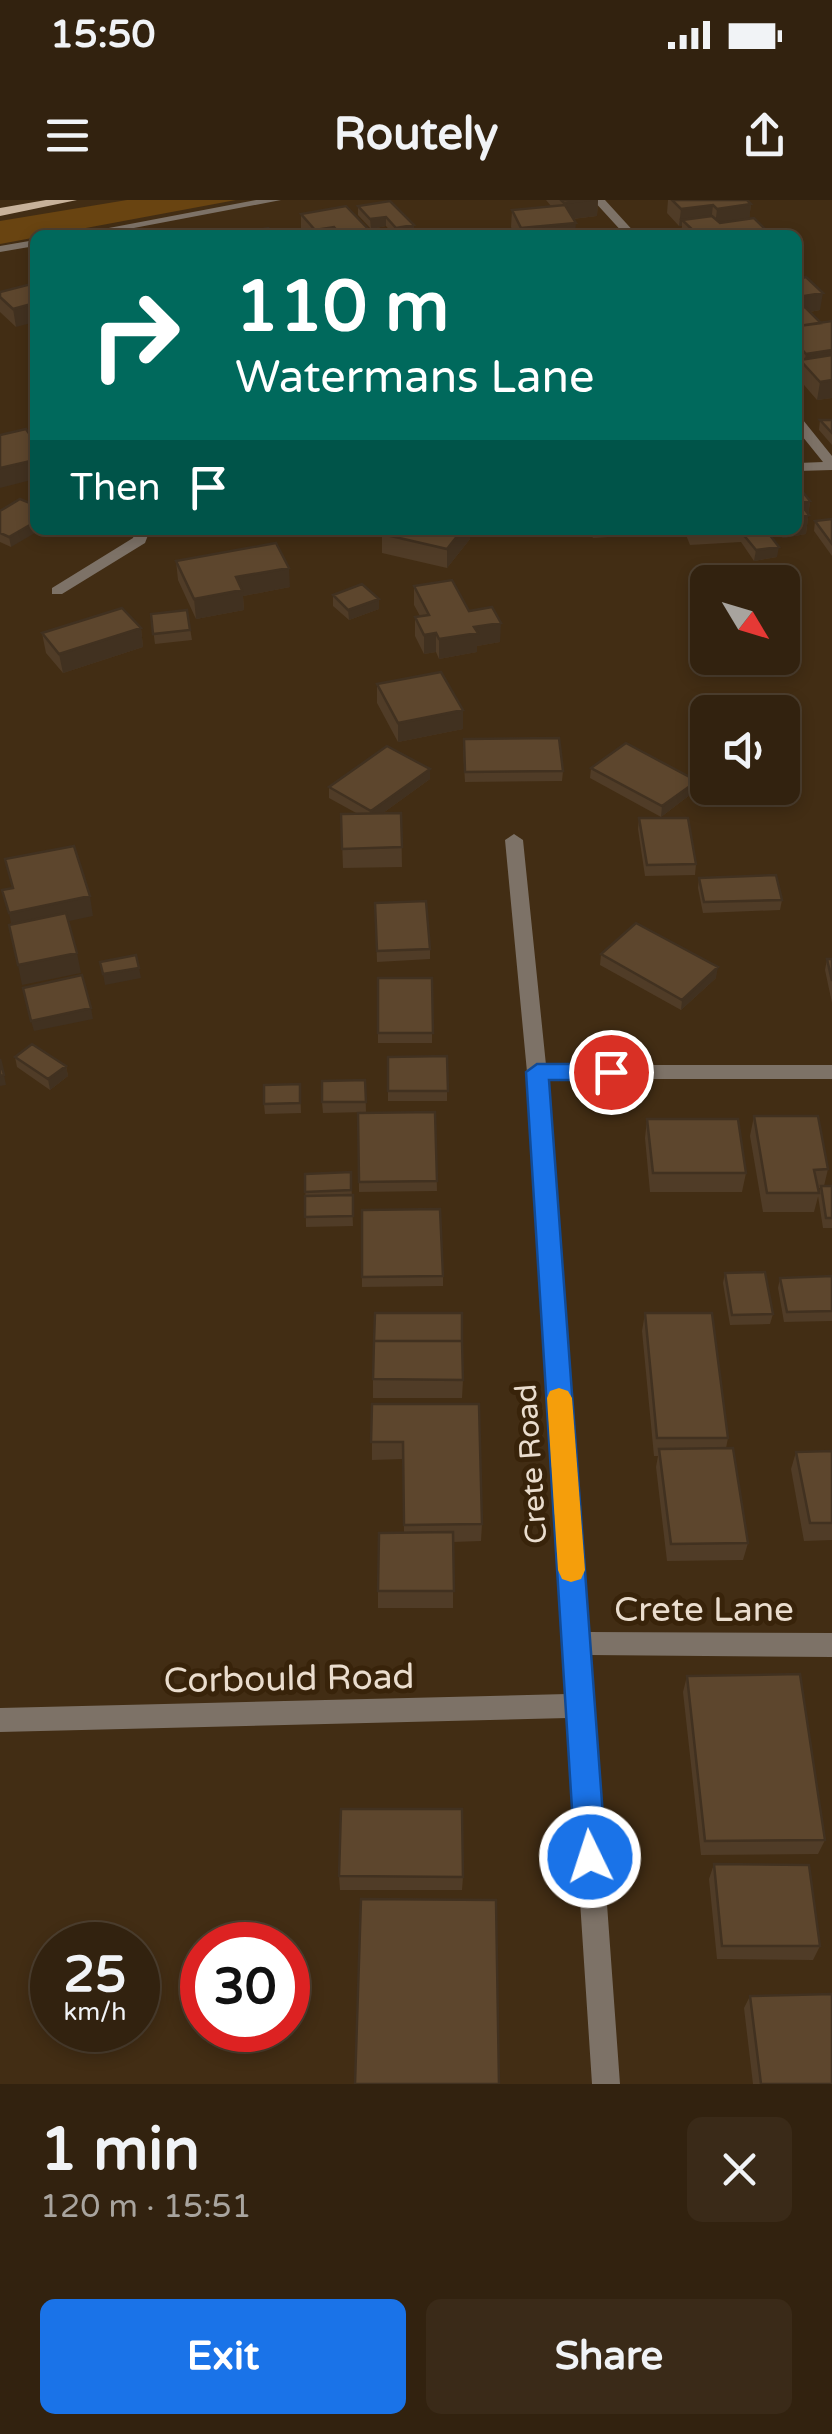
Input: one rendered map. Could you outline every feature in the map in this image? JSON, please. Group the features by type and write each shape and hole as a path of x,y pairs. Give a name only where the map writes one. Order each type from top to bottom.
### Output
{"main road":[{"path":"0,212 70,200"}],"street":[{"path":"106,230 275,200"},
{"path":"600,200 627,230"},
{"path":"0,249 30,244"},
{"path":"802,428 832,466"},
{"path":"802,467 832,466"},
{"path":"58,591 140,540 142,535"},
{"name":"Crete Road","path":"514,840 537,1072 606,2084"},
{"path":"537,1072 832,1072"},
{"name":"Crete Lane","path":"576,1644 832,1645"},
{"name":"Corbould Road","path":"0,1720 580,1706"}],"shaded area":[{"path":"127,200 236,200 75,230 30,230 30,238 0,244 0,221"}],"building":[{"path":"672,200 747,200 751,204 681,209"},
{"path":"390,201 414,225 396,228 386,217 370,219 358,206"},
{"path":"565,205 576,223 521,228 512,210"},
{"path":"346,206 369,230 315,230 301,214"},
{"path":"712,216 720,223 754,218 766,230 693,230 682,220"},
{"path":"806,277 823,293 802,296 802,278"},
{"path":"30,284 30,304 13,309 0,297 0,292"},
{"path":"805,307 821,323 802,325"},
{"path":"832,321 832,350 806,354 802,350 802,325"},
{"path":"832,355 832,380 820,382 802,360"},
{"path":"820,420 832,420 832,433"},
{"path":"26,429 30,435 30,461 0,468 0,435"},
{"path":"20,499 30,503 30,525 9,537 0,533 0,511"},
{"path":"832,519 832,544 815,521"},
{"path":"386,535 458,535 447,549"},
{"path":"744,535 770,535 779,547 756,550"},
{"path":"276,543 289,568 236,577 242,590 194,599 176,561"},
{"path":"452,580 469,611 492,607 501,623 474,627 478,633 439,639 436,633 424,635 415,617 429,615 414,586"},
{"path":"362,584 379,599 348,610 333,595"},
{"path":"122,608 141,628 59,654 42,633"},
{"path":"187,610 190,630 153,634 151,614"},
{"path":"441,672 463,710 398,723 377,684"},
{"path":"559,738 563,771 465,772 464,739"},
{"path":"626,743 690,777 690,786 662,806 591,768"},
{"path":"387,746 430,769 371,811 329,787"},
{"path":"401,813 402,847 342,849 341,814"},
{"path":"639,818 688,818 696,864 647,865"},
{"path":"74,846 90,896 9,913 2,890 13,888 5,859"},
{"path":"776,875 782,900 704,902 699,878"},
{"path":"426,901 430,949 377,951 375,903"},
{"path":"66,913 77,953 18,965 9,925"},
{"path":"636,923 718,967 682,1000 601,954"},
{"path":"136,955 139,968 103,974 100,962"},
{"path":"82,975 91,1008 31,1021 23,988"},
{"path":"378,978 432,978 433,1033 378,1033"},
{"path":"32,1044 66,1066 48,1079 15,1057"},
{"path":"447,1056 448,1091 388,1091 388,1057"},
{"path":"365,1080 366,1102 322,1102 322,1081"},
{"path":"300,1084 300,1103 264,1104 264,1085"},
{"path":"435,1112 437,1181 359,1182 358,1113"},
{"path":"754,1116 818,1116 828,1169 814,1170 819,1193 767,1193"},
{"path":"647,1119 738,1119 746,1173 653,1173"},
{"path":"351,1172 351,1190 305,1192 305,1174"},
{"path":"821,1186 832,1186 832,1218 826,1218"},
{"path":"353,1195 353,1216 305,1217 305,1196"},
{"path":"440,1209 443,1276 362,1277 362,1210"},
{"path":"765,1272 773,1314 732,1315 725,1273"},
{"path":"832,1276 832,1311 787,1312 780,1278"},
{"path":"375,1313 462,1313 462,1341 374,1341"},
{"path":"645,1313 712,1313 728,1438 657,1438"},
{"path":"374,1341 462,1341 463,1380 373,1379"},
{"path":"372,1404 479,1404 482,1524 404,1525 403,1442 371,1442"},
{"path":"733,1448 748,1543 671,1544 659,1449"},
{"path":"832,1451 832,1523 810,1523 796,1452"},
{"path":"453,1532 454,1591 378,1591 379,1533"},
{"path":"800,1674 825,1840 705,1841 687,1676"},
{"path":"341,1809 462,1809 463,1877 339,1876"},
{"path":"714,1864 809,1865 820,1946 722,1946"},
{"path":"361,1899 496,1900 499,2084 355,2084"},
{"path":"832,1994 832,2084 761,2084 750,1996"}],"slow traffic":[{"path":"559,1398 571,1570"}],"route":[{"path":"590,1857 537,1072 611,1072"}]}
